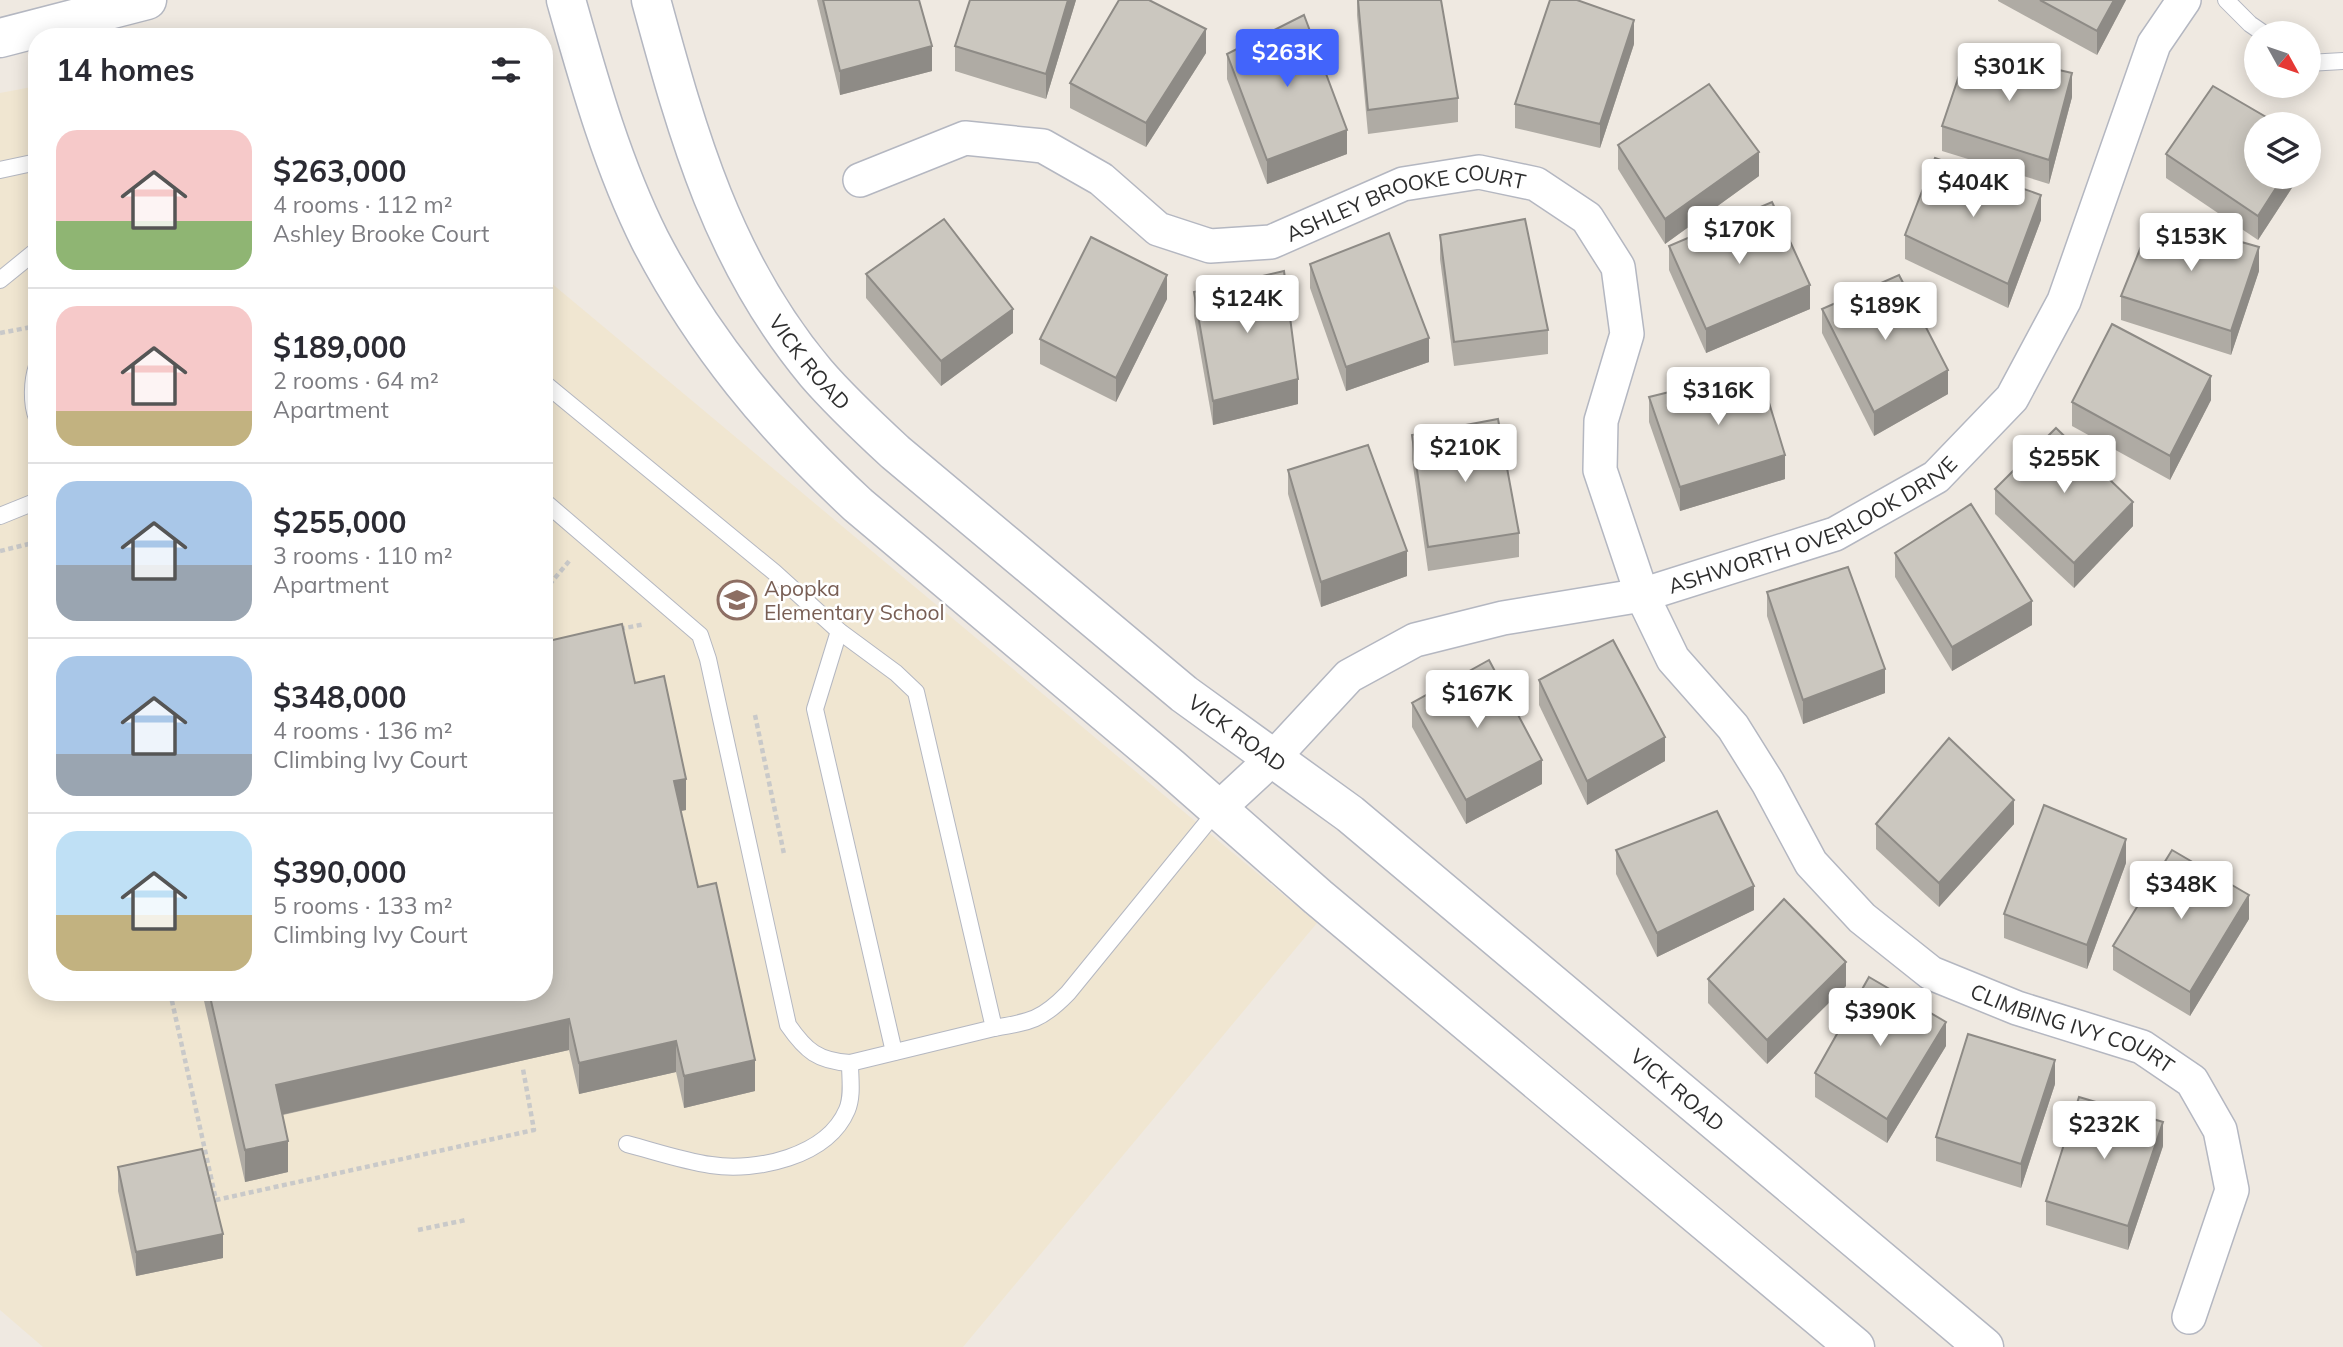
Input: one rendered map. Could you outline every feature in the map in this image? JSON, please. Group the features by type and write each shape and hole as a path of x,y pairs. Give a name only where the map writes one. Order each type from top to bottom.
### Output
{"street":[{"path":"38,28 146,0"},
{"path":"566,0 598,111 650,239 681,295 720,354 764,411 810,461 858,505 1218,808 1329,906 1855,1347"},
{"name":"VICK ROAD","path":"651,0 689,133 714,203 741,261 815,372 855,415 905,461 1184,694 1350,814 1984,1347"},
{"name":"ASHWORTH OVERLOOK DRIVE","path":"1218,808 1273,758 1349,676 1415,640 1503,618 1642,595 1835,534 1936,477 2012,398 2064,301 2154,44 2184,0"},
{"path":"0,38 28,31"},
{"name":"ASHLEY BROOKE COURT","path":"860,180 965,138 1043,146 1101,179 1158,229 1210,246 1271,242 1403,184 1479,172 1536,184 1587,218 1618,267 1627,334 1601,421 1600,470 1642,595"},
{"name":"CLIMBING IVY COURT","path":"1642,595 1673,659 1733,727 1768,783 1811,863 1862,918 1931,973 2017,1008 2142,1047 2192,1081 2220,1130 2232,1190 2189,1317"}],"lane":[{"path":"2226,0 2247,21"},
{"path":"2321,62 2343,61"},
{"path":"0,170 28,164"},
{"path":"0,280 28,257"},
{"path":"553,390 774,572 839,632 896,673 916,692 994,1028"},
{"path":"0,516 28,505"},
{"path":"553,509 700,635 708,659 788,1025 800,1043 830,1061 850,1063 1031,1021 1052,1010 1218,808"},
{"path":"839,632 815,709 894,1052"},
{"path":"627,1144 711,1165 751,1167 792,1157 817,1144 840,1124 848,1108 851,1091 850,1063"}],"path":[{"path":"0,333 28,328"},
{"path":"0,551 28,544"},
{"path":"553,581 570,560"},
{"path":"608,631 646,624"},
{"path":"755,715 784,854"},
{"path":"172,1001 216,1200 534,1130 523,1069"},
{"path":"418,1230 466,1220"}],"shaded area":[{"name":"Apopka Elementary School","path":"28,88 28,1001 553,1001 553,285 1317,923 963,1347 43,1347 0,1310 0,93"}],"building":[{"path":"823,0 919,0 932,46 840,71"},
{"path":"970,0 1068,0 1046,74 955,46"},
{"path":"1119,0 1149,0 1206,29 1146,123 1070,83"},
{"path":"1358,0 1441,0 1458,98 1368,110"},
{"path":"1550,0 1577,0 1634,20 1600,124 1515,104"},
{"path":"2040,0 2114,0 2097,31"},
{"path":"1304,15 1347,130 1267,160 1227,54"},
{"path":"1968,49 2072,73 2049,160 1942,126"},
{"path":"1709,84 1759,152 1665,219 1618,145"},
{"path":"2213,86 2257,112 2244,112 2244,189 2275,189 2258,216 2166,154"},
{"path":"1935,158 2041,195 2008,284 1905,235"},
{"path":"1772,202 1810,285 1706,329 1669,246"},
{"path":"2153,217 2259,247 2231,331 2121,296"},
{"path":"944,219 1013,309 941,361 866,274"},
{"path":"1525,219 1548,330 1454,342 1440,235"},
{"path":"1389,233 1429,338 1346,367 1310,264"},
{"path":"1091,237 1167,275 1116,378 1040,339"},
{"path":"1284,271 1298,379 1213,401 1194,292"},
{"path":"1899,275 1948,370 1874,412 1822,309"},
{"path":"2112,324 2211,376 2170,456 2072,402"},
{"path":"1759,370 1785,455 1680,487 1649,397"},
{"path":"1498,419 1519,533 1428,547 1412,435"},
{"path":"2056,428 2133,502 2074,563 1995,489"},
{"path":"1368,445 1407,551 1321,582 1288,470"},
{"path":"1971,504 2032,601 1952,647 1895,553"},
{"path":"1848,567 1885,669 1803,700 1767,592"},
{"path":"622,624 635,683 664,676 686,779 674,781 698,887 716,883 755,1060 684,1076 676,1041 579,1063 569,1019 276,1085 288,1141 245,1150 211,1001 553,1001 553,640"},
{"path":"1613,640 1665,737 1587,781 1539,680"},
{"path":"1489,660 1542,760 1466,800 1412,703"},
{"path":"1949,738 2014,800 1939,883 1876,824"},
{"path":"2044,805 2126,839 2087,945 2004,914"},
{"path":"1717,811 1754,886 1657,933 1616,850"},
{"path":"2172,850 2249,895 2190,992 2113,946"},
{"path":"1784,899 1846,962 1767,1040 1708,979"},
{"path":"1869,977 1946,1022 1887,1119 1815,1073"},
{"path":"1968,1034 2055,1060 2021,1164 1936,1137"},
{"path":"2079,1097 2163,1122 2128,1226 2046,1201"},
{"path":"202,1149 223,1234 136,1252 118,1167"}],"place":[{"name":"Apopka Elementary School","path":"737,600"}]}
